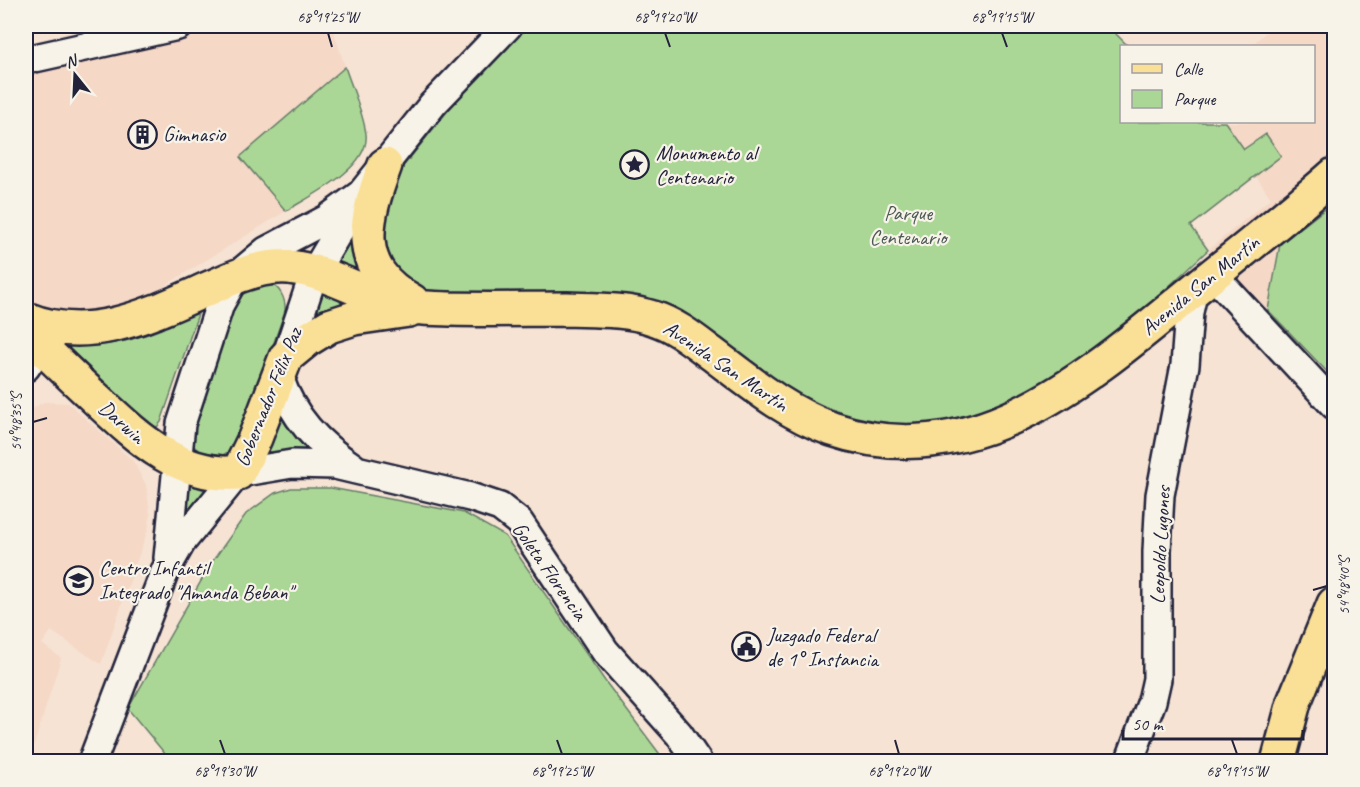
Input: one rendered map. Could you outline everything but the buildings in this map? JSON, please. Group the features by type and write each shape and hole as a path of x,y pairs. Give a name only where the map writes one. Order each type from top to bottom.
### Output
{"main road":[{"path":"385,165 366,224 368,246 375,266 387,283 404,297 424,308"},
{"name":"Avenida San Martín","path":"283,368 308,339 329,326 354,318 424,308 602,310 653,318 675,327 777,403 803,417 846,432 906,442 942,440 979,431 1017,416 1091,374 1335,175"},
{"path":"235,277 278,266 314,273"},
{"name":"Avenida San Martín","path":"314,273 394,303 424,308"},
{"name":"Darwin","path":"235,277 165,309 115,325 96,329 64,329 29,341 151,448 195,469 217,474 238,473"},
{"name":"Gobernador Félix Paz","path":"238,473 283,368"},
{"path":"1278,762 1294,702 1335,604"}],"street":[{"path":"26,60 127,31 178,26"},
{"name":"Gobernador Félix Paz","path":"283,368 314,273 361,195 433,104 482,36 508,26"},
{"name":"Gobernador Félix Paz","path":"165,571 172,536 176,461 181,424 191,386 220,304 235,277 266,251 327,219 361,195"},
{"path":"1204,283 1335,405"},
{"name":"Leopoldo Lugones","path":"1129,762 1152,701 1157,679 1157,523 1160,495 1185,365 1189,312 1204,283"},
{"path":"283,368 289,403 303,425 332,453 354,468"},
{"name":"Goleta Florencia","path":"238,473 292,464 334,465 470,497 500,507 519,522 606,651 679,734 699,762"},
{"name":"Gobernador Félix Paz","path":"92,762 165,571 181,543 238,473"}],"shaded area":[{"path":"242,26 332,26 345,67 240,157 286,211 156,291 123,306 89,313 71,312 53,310 26,300 26,74"},
{"path":"1273,26 1334,26 1334,385 1208,250 1271,198 1255,175 1281,156 1244,150 1226,123 1315,123 1315,45 1252,45"},
{"name":"Centro Infantil Integrado \"Amanda Beban\"","path":"44,402 68,403 133,461 146,485 150,514 148,529 101,664 51,631 42,644 61,658 29,761 26,761 26,412"}],"green space":[{"name":"Parque Centenario","path":"525,26 1108,26 1127,45 1120,45 1120,123 1226,123 1244,149 1266,134 1281,156 1191,226 1208,250 1096,354 1027,398 948,422 894,427 818,410 689,322 443,295 424,290 399,275 382,247 379,231 393,179 483,67"},
{"path":"345,67 362,117 366,134 365,146 359,158 336,180 286,211 240,157"},
{"path":"1334,202 1334,379 1268,310 1280,244"},
{"path":"359,221 379,281 330,272"},
{"path":"269,283 282,294 285,311 240,439 236,447 223,455 199,452 190,441 190,429 237,300 247,288"},
{"path":"325,287 384,308 311,326"},
{"path":"201,305 161,422 157,427 145,424 85,364 51,340 90,345 129,340 167,326"},
{"path":"282,410 331,457 264,462"},
{"path":"181,482 214,493 189,520 182,512"},
{"path":"291,488 331,488 464,513 505,536 605,681 665,761 171,761 128,709 212,562 246,514 275,493"}],"place":[{"name":"Gimnasio","path":"142,134"},
{"name":"Monumento al Centenario","path":"635,165"},
{"name":"Centro Infantil Integrado \"Amanda Beban\"","path":"78,580"},
{"name":"Juzgado Federal de 1° Instancia","path":"746,647"}]}
